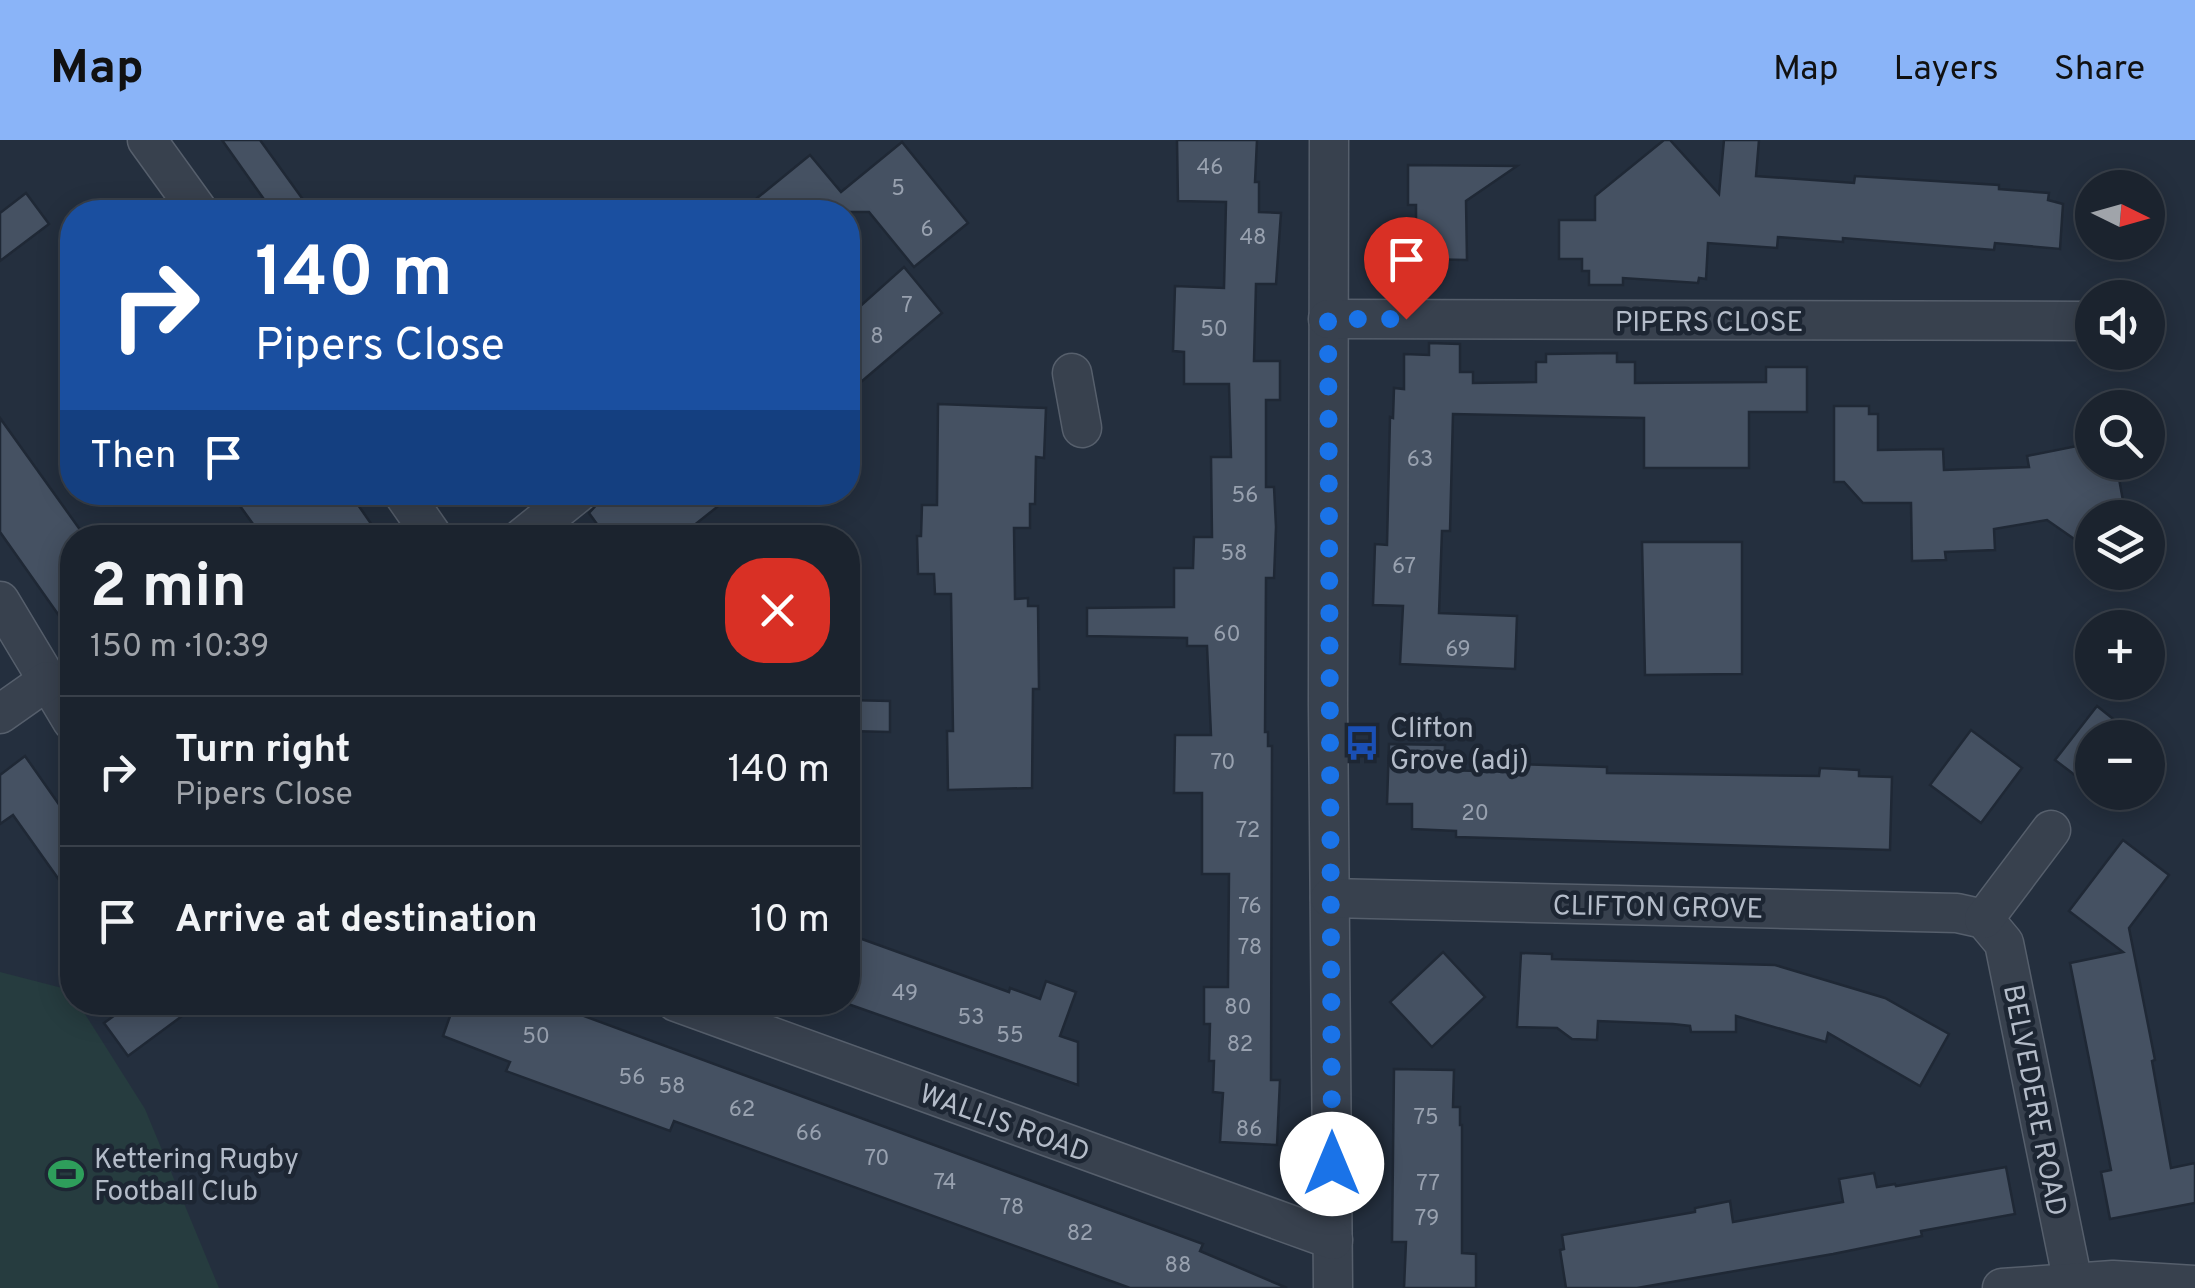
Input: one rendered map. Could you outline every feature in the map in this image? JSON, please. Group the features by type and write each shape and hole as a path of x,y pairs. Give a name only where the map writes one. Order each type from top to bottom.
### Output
{"street":[{"path":"147,140 191,200"},
{"path":"1328,140 1333,1288"},
{"name":"PIPERS CLOSE","path":"1328,319 2075,321"},
{"path":"1072,372 1082,428"},
{"path":"538,525 564,505"},
{"path":"0,601 60,702"},
{"path":"0,714 47,681"},
{"path":"1984,919 2051,830"},
{"name":"CLIFTON GROVE","path":"1330,898 1957,913 1984,919"},
{"name":"BELVEDERE ROAD","path":"1984,919 2004,943 2073,1285"},
{"name":"WALLIS ROAD","path":"712,1015 1333,1240"},
{"path":"2002,1288 2114,1280 2195,1285"}],"green space":[{"name":"Kettering Rugby Football Club","path":"0,972 60,987 60,1015 86,1015 145,1109 219,1288 0,1288"}],"building":[{"path":"222,140 260,140 303,200 264,200"},
{"path":"1177,140 1257,140 1255,182 1259,182 1259,212 1281,213 1276,284 1256,284 1254,361 1280,361 1280,400 1266,400 1266,487 1274,487 1276,527 1274,578 1266,578 1265,732 1268,746 1272,746 1271,1080 1280,1080 1277,1145 1220,1142 1223,1093 1213,1092 1214,1061 1209,1061 1210,1024 1204,1024 1204,987 1228,987 1229,874 1202,874 1202,793 1174,793 1175,735 1211,735 1207,646 1187,646 1187,638 1087,636 1087,608 1174,607 1174,568 1193,568 1194,537 1212,537 1211,457 1231,457 1229,384 1184,384 1184,352 1173,351 1175,286 1224,288 1226,202 1178,201"},
{"path":"1664,140 1670,140 1719,194 1724,140 1759,140 1756,176 1854,183 1855,176 1999,185 1999,189 2049,193 2048,200 2063,204 2060,249 1995,243 1994,250 1778,237 1777,248 1708,243 1706,279 1699,278 1698,283 1623,278 1623,285 1589,285 1589,271 1582,271 1582,259 1559,259 1559,220 1595,220 1595,196"},
{"path":"902,142 968,223 914,267 869,212 860,212 860,200 755,200 810,155 841,192"},
{"path":"1408,165 1517,166 1466,201 1467,260 1416,259 1416,205 1408,205"},
{"path":"26,193 49,224 0,261 0,213"},
{"path":"904,267 942,313 860,383 860,306"},
{"path":"1429,343 1460,344 1460,372 1473,372 1473,383 1536,382 1536,362 1546,362 1546,354 1617,353 1617,362 1635,362 1635,383 1766,382 1766,367 1807,367 1807,412 1749,412 1749,468 1644,468 1644,418 1453,414 1450,531 1442,531 1439,613 1517,616 1515,669 1400,664 1403,606 1373,605 1375,544 1387,545 1394,388 1404,389 1404,354 1429,355"},
{"path":"938,404 1046,408 1044,458 1036,457 1030,528 1014,528 1015,599 1028,598 1028,606 1038,606 1039,689 1033,689 1032,788 948,790 947,731 953,731 951,594 935,594 934,574 918,574 917,536 921,536 922,505 937,505"},
{"path":"1834,406 1869,406 1869,414 1878,414 1878,450 1943,449 1944,470 2029,467 2027,456 2075,446 2075,480 2119,480 2123,500 2075,500 2075,540 2047,520 1994,529 1995,550 1945,552 1946,560 1912,561 1911,503 1863,503 1844,482 1834,482"},
{"path":"0,418 77,525 60,525 60,617 0,532"},
{"path":"239,505 358,505 372,525 254,525"},
{"path":"596,505 720,505 694,525 598,525 589,513"},
{"path":"1642,542 1742,542 1742,674 1645,675"},
{"path":"860,700 890,701 890,732 860,731"},
{"path":"2097,706 2114,720 2086,720"},
{"path":"1971,730 2022,768 1981,823 1930,785"},
{"path":"2075,734 2075,775 2055,760"},
{"path":"1389,744 1445,745 1444,770 1514,772 1514,764 1607,767 1607,773 1819,776 1820,768 1859,770 1859,776 1892,777 1890,850 1456,837 1456,831 1412,829 1412,804 1387,804"},
{"path":"25,756 60,806 60,881 13,815 0,824 0,775"},
{"path":"2123,840 2169,875 2129,928 2171,1168 2195,1163 2195,1203 2110,1219 2101,1172 2111,1170 2070,963 2123,952 2069,911"},
{"path":"860,938 1009,992 1010,988 1040,999 1046,981 1076,992 1060,1036 1078,1042 1078,1085 860,1008"},
{"path":"1443,952 1485,997 1432,1047 1390,1002"},
{"path":"1521,953 1552,954 1552,959 1775,965 1885,998 1949,1034 1920,1086 1828,1033 1826,1042 1736,1016 1736,1032 1691,1032 1690,1026 1598,1021 1597,1040 1572,1039 1557,1028 1517,1027"},
{"path":"115,1015 183,1015 128,1056 104,1023"},
{"path":"450,1015 581,1015 1203,1244 1200,1251 1287,1288 1130,1288 674,1121 670,1131 506,1071 510,1062 443,1036"},
{"path":"1394,1069 1454,1070 1453,1107 1460,1107 1462,1125 1462,1253 1476,1254 1476,1288 1404,1288 1406,1242 1392,1242"},
{"path":"2006,1167 2015,1214 1921,1231 1922,1236 1833,1254 1637,1288 1566,1288 1560,1250 1564,1249 1562,1235 1695,1212 1695,1208 1730,1201 1733,1222 1843,1202 1839,1179 1874,1173 1877,1187"}],"place":[{"name":"Clifton Grove (adj)","path":"1362,743"},
{"name":"Kettering Rugby Football Club","path":"66,1174"}],"route":[{"path":"1332,1164 1328,319 1406,319"}]}
